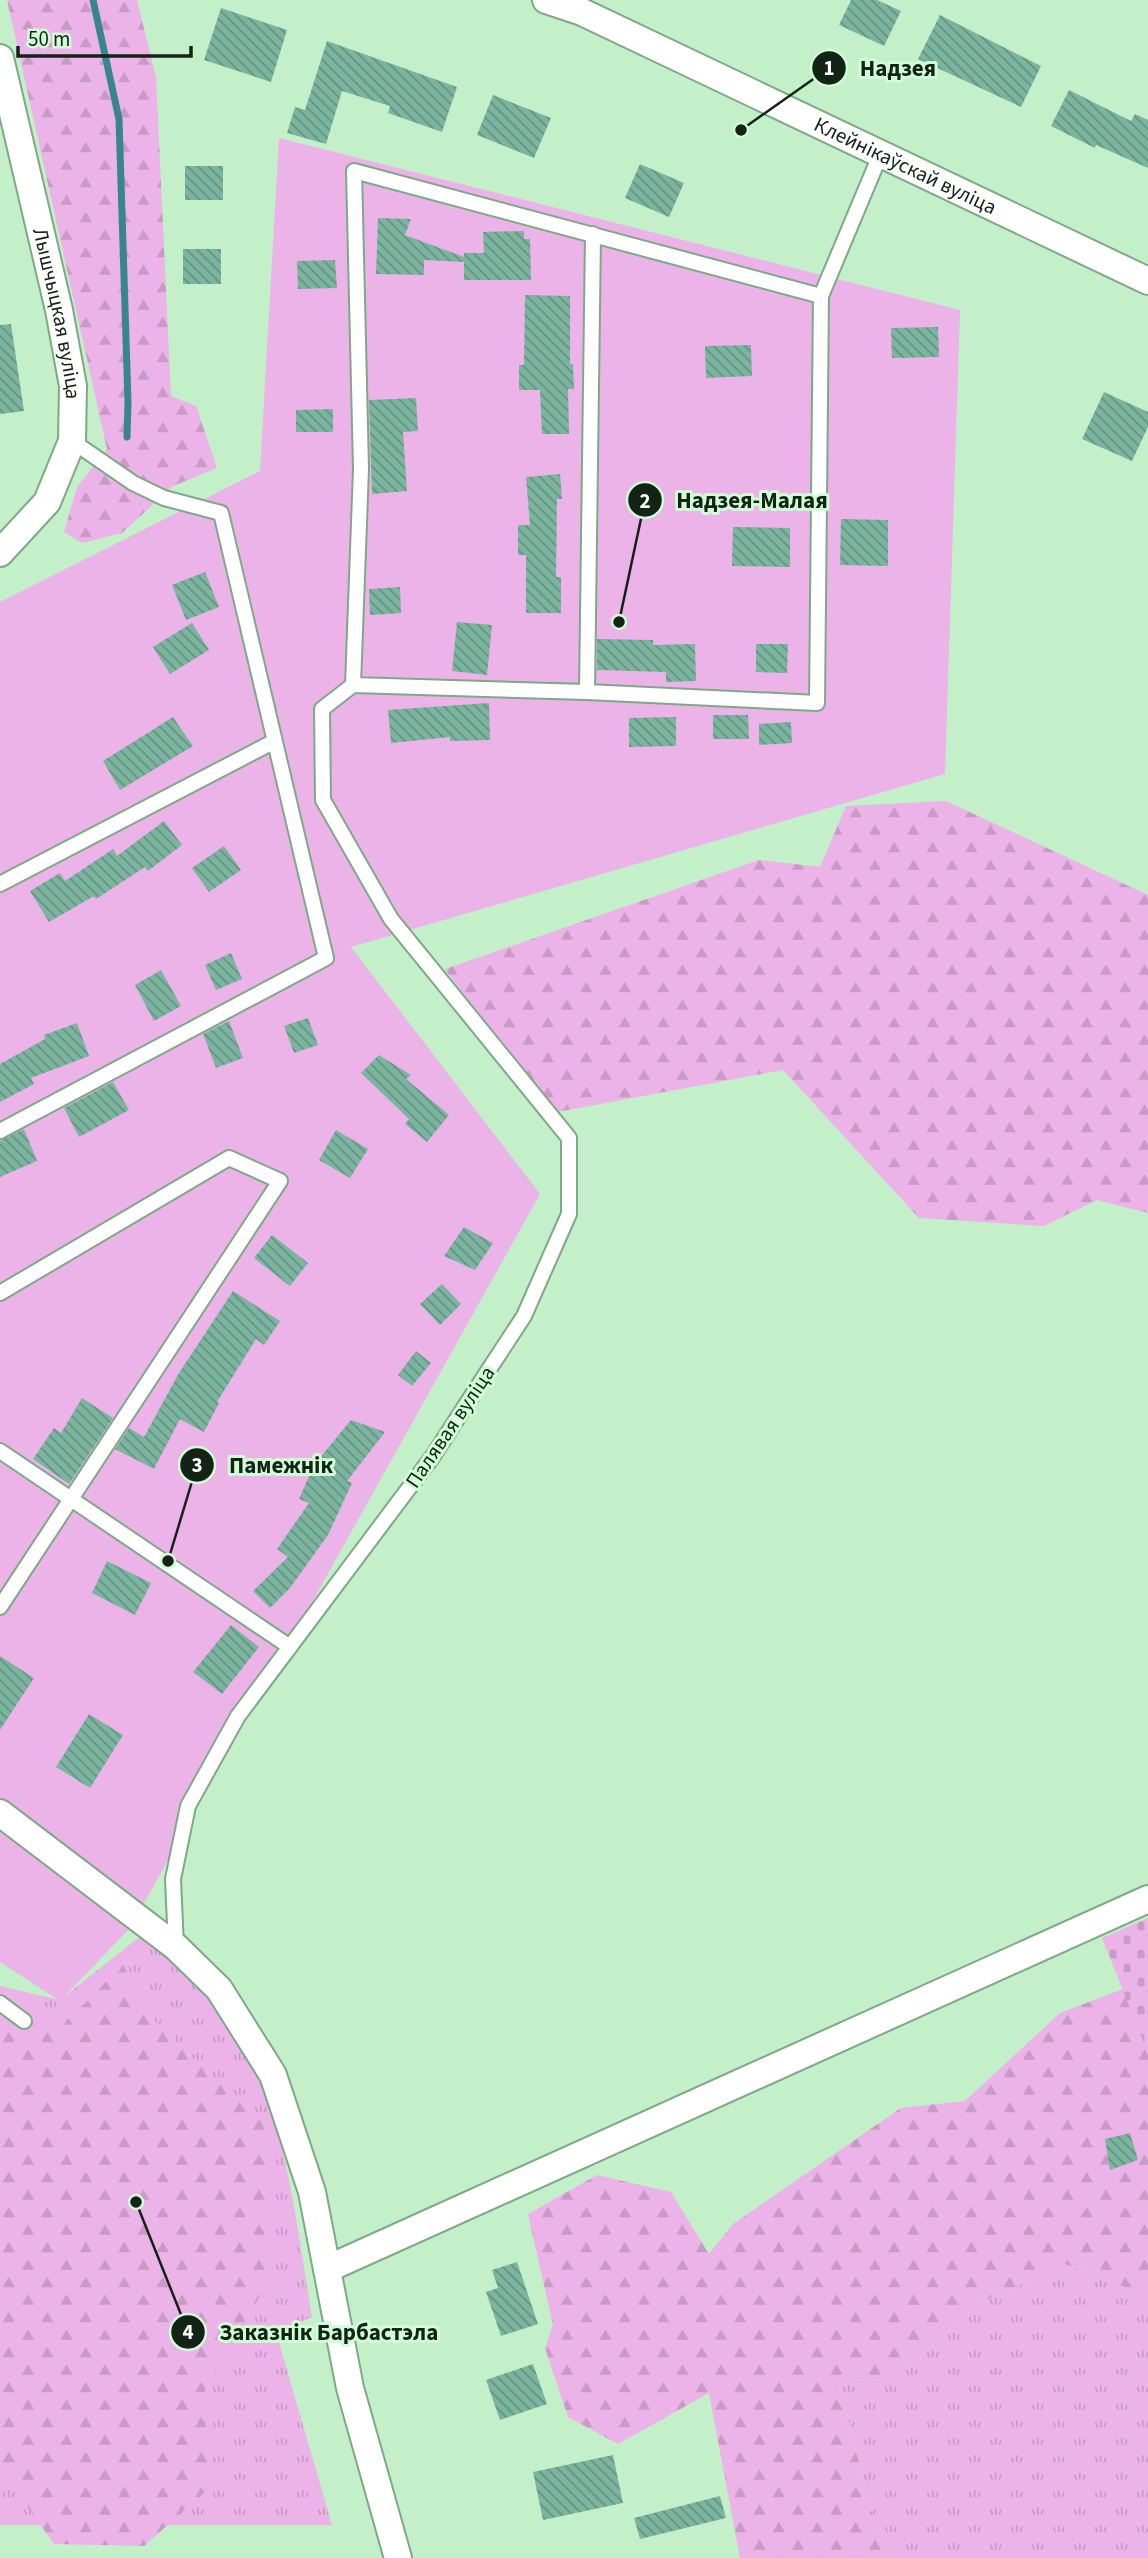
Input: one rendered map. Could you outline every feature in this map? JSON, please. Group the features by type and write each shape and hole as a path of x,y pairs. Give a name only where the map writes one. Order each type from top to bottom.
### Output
{"street":[{"name":"Клейнікаўскай вуліца","path":"545,0 585,6 881,153 1148,281"},
{"name":"Лышчыцкая вуліца","path":"0,58 73,386 72,441 47,502 0,554"},
{"path":"0,1813 176,1947 219,1989 273,2075 312,2192 350,2388 398,2558"},
{"path":"327,2269 1148,1899"}],"lane":[{"path":"821,296 354,171 361,469 353,685 817,703 821,296 881,153"},
{"path":"587,692 593,234"},
{"path":"0,1131 326,958 221,513 164,498 133,484 72,441"},
{"name":"Палявая вуліца","path":"176,1947 173,1879 188,1806 238,1716 433,1456 524,1316 569,1214 569,1138 391,919 323,800 322,709 353,685"},
{"path":"0,884 273,742"},
{"path":"0,1293 229,1158 279,1181 0,1607"},
{"path":"0,1451 290,1647"},
{"path":"0,2003 24,2021"}],"green space":[{"path":"7,0 137,0 156,77 171,396 196,406 217,468 173,486 122,533 82,543 64,532 77,487 107,449"},
{"path":"279,138 960,310 945,774 351,947 540,1194 130,1928 60,2001 0,1962 0,602 260,471"},
{"path":"946,801 1148,895 1148,1213 1097,1200 1044,1226 919,1218 783,1070 552,1113 445,969 759,860 820,867 846,806"},
{"path":"1148,1918 1148,2053 1102,1938"},
{"path":"143,1934 211,1999 219,2010 241,2044 259,2080 273,2118 292,2197 312,2317 276,2332 332,2525 0,2525 0,1986 60,2000"},
{"path":"123,1965 156,2023 270,2130 273,2273 202,2396 214,2484 144,2546 54,2544 0,2468 0,2008 61,2027"},
{"path":"1123,1989 1148,2053 1148,2296 1065,2264 978,2304 897,2378 838,2382 884,2558 740,2558 709,2393 618,2444 568,2417 545,2348 553,2325 528,2214 597,2175 671,2192 709,2254 733,2224 901,2108 965,2101 1060,2013"},
{"path":"1065,2264 1148,2296 1148,2558 884,2558 838,2382 897,2378 978,2304"}],"building":[{"path":"851,0 877,0 901,11 884,46 839,25"},
{"path":"221,8 287,30 271,82 204,60"},
{"path":"940,15 1041,66 1021,107 918,59"},
{"path":"327,41 457,87 442,132 388,113 390,106 342,91 326,144 287,133 295,107 305,110"},
{"path":"1069,90 1131,121 1135,114 1148,120 1148,168 1096,145 1095,148 1051,126"},
{"path":"493,95 551,118 534,158 477,135"},
{"path":"640,164 684,183 669,217 625,198"},
{"path":"185,166 223,166 223,200 185,200"},
{"path":"378,218 411,219 405,235 464,257 464,253 484,253 483,232 524,231 524,239 530,239 531,280 464,280 464,262 424,260 424,275 376,274"},
{"path":"183,249 221,249 221,284 183,284"},
{"path":"335,260 337,288 298,289 297,261"},
{"path":"525,295 570,296 570,364 573,364 574,389 568,389 569,434 542,434 540,390 519,390 519,365 524,365"},
{"path":"11,324 24,411 0,414 0,325"},
{"path":"938,327 939,357 892,358 891,328"},
{"path":"751,345 752,376 706,378 705,346"},
{"path":"1104,392 1148,412 1148,427 1132,461 1082,439"},
{"path":"416,398 418,431 403,432 407,491 372,494 369,400"},
{"path":"333,409 333,432 296,432 296,410"},
{"path":"560,474 562,499 557,499 556,577 561,577 561,613 526,613 526,555 518,555 518,525 530,525 526,477"},
{"path":"841,519 888,520 888,566 840,565"},
{"path":"733,527 790,528 790,567 732,566"},
{"path":"205,572 219,607 186,620 172,585"},
{"path":"400,587 401,613 370,615 369,589"},
{"path":"457,622 492,625 487,675 452,671"},
{"path":"192,623 209,650 170,674 153,647"},
{"path":"597,639 653,640 653,645 695,644 696,681 666,682 666,672 597,670"},
{"path":"756,644 788,644 787,673 756,672"},
{"path":"489,703 490,740 450,741 450,737 391,743 388,710"},
{"path":"713,715 748,715 749,739 713,739"},
{"path":"173,717 193,746 120,790 103,761"},
{"path":"676,717 676,746 629,747 629,718"},
{"path":"791,722 792,743 759,745 759,724"},
{"path":"164,821 182,845 148,871 145,867 96,899 94,896 49,922 30,891 60,873 65,881 113,849 117,856"},
{"path":"224,846 241,870 209,892 192,868"},
{"path":"231,953 242,979 216,990 205,965"},
{"path":"161,970 181,1006 154,1021 135,985"},
{"path":"308,1018 318,1045 294,1053 284,1026"},
{"path":"229,1021 243,1058 216,1068 203,1034"},
{"path":"77,1023 89,1056 31,1078 34,1084 0,1102 0,1064 45,1039 44,1035"},
{"path":"379,1055 411,1075 406,1079 449,1115 427,1142 405,1124 409,1119 361,1073"},
{"path":"113,1082 129,1110 79,1137 64,1108"},
{"path":"24,1129 37,1161 0,1177 0,1141"},
{"path":"336,1130 368,1149 350,1178 319,1160"},
{"path":"464,1227 493,1243 475,1270 444,1256"},
{"path":"272,1235 308,1263 290,1286 254,1258"},
{"path":"442,1284 461,1304 440,1325 420,1304"},
{"path":"233,1291 280,1321 264,1345 256,1339 217,1402 219,1403 204,1432 180,1419 154,1469 115,1449 129,1428 144,1437 179,1373"},
{"path":"416,1351 431,1363 412,1386 398,1375"},
{"path":"82,1398 113,1418 69,1484 33,1459 54,1428 61,1433"},
{"path":"351,1420 385,1432 347,1481 352,1483 328,1535 290,1588 270,1608 253,1591 288,1557 277,1549 309,1503 299,1499 314,1465"},
{"path":"107,1561 151,1583 135,1615 92,1593"},
{"path":"231,1625 259,1647 222,1694 193,1672"},
{"path":"0,1656 34,1678 0,1730"},
{"path":"89,1714 123,1735 90,1788 56,1767"},
{"path":"1130,2133 1138,2160 1110,2170 1105,2139"},
{"path":"517,2262 538,2324 501,2336 486,2292 498,2288 492,2270"},
{"path":"533,2364 547,2404 500,2420 486,2380"},
{"path":"613,2455 623,2503 543,2520 533,2472"},
{"path":"720,2496 726,2518 640,2539 634,2518"}],"waterway":[{"path":"93,0 119,119 127,437"}],"place":[{"name":"Надзея","path":"741,130"},
{"name":"Надзея-Малая","path":"619,622"},
{"name":"Памежнік","path":"168,1561"},
{"name":"Заказнік Барбастэла","path":"136,2202"}]}
